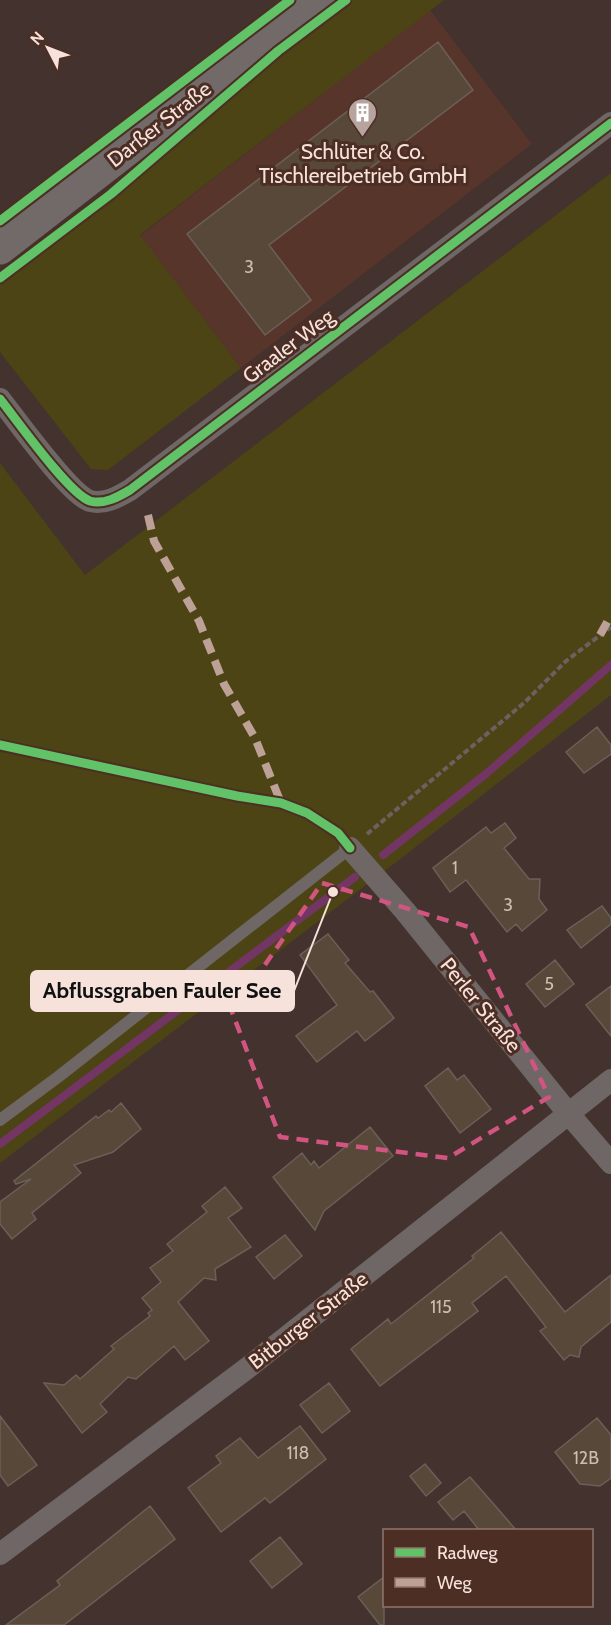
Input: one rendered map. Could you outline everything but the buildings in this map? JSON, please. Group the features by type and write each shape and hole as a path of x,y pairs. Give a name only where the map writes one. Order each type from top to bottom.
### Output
{"main road":[{"name":"Darßer Straße","path":"0,248 319,0"}],"street":[{"name":"Graaler Weg","path":"0,399 79,495 90,501 101,502 116,498 130,490 611,123"},
{"name":"Perler Straße","path":"350,848 405,911 611,1163"},
{"name":"Bitburger Straße","path":"0,1554 250,1366 611,1080"}],"lane":[{"path":"0,1120 350,848"}],"path":[{"path":"350,848 525,703 566,661 611,627"}],"highlighted area":[{"path":"322,883 469,927 549,1097 448,1158 280,1137 232,1012"}],"shaded area":[{"path":"352,0 444,0 140,235 241,368 108,470 91,469 0,352 0,283 115,195 268,64"},
{"path":"430,10 532,144 241,368 140,236"},
{"path":"611,173 611,695 399,860 0,1163 0,463 85,575"}],"waterway":[{"path":"383,855 487,773 611,665"},
{"path":"0,1144 355,877"}],"marked path":[{"path":"148,515 154,541 199,621 224,684 255,738 281,803"},
{"path":"600,635 611,615"}],"cycle path":[{"path":"0,221 290,0"},
{"path":"0,278 111,194 278,51 346,0"},
{"path":"0,399 69,485 90,501 106,501 116,498 130,490 611,123"},
{"path":"0,745 237,796 281,803 307,813 338,833 350,848"}],"place":[{"name":"Schlüter & Co. Tischlereibetrieb GmbH","path":"363,138"},
{"name":"Abflussgraben Fauler See","path":"333,892"}]}
